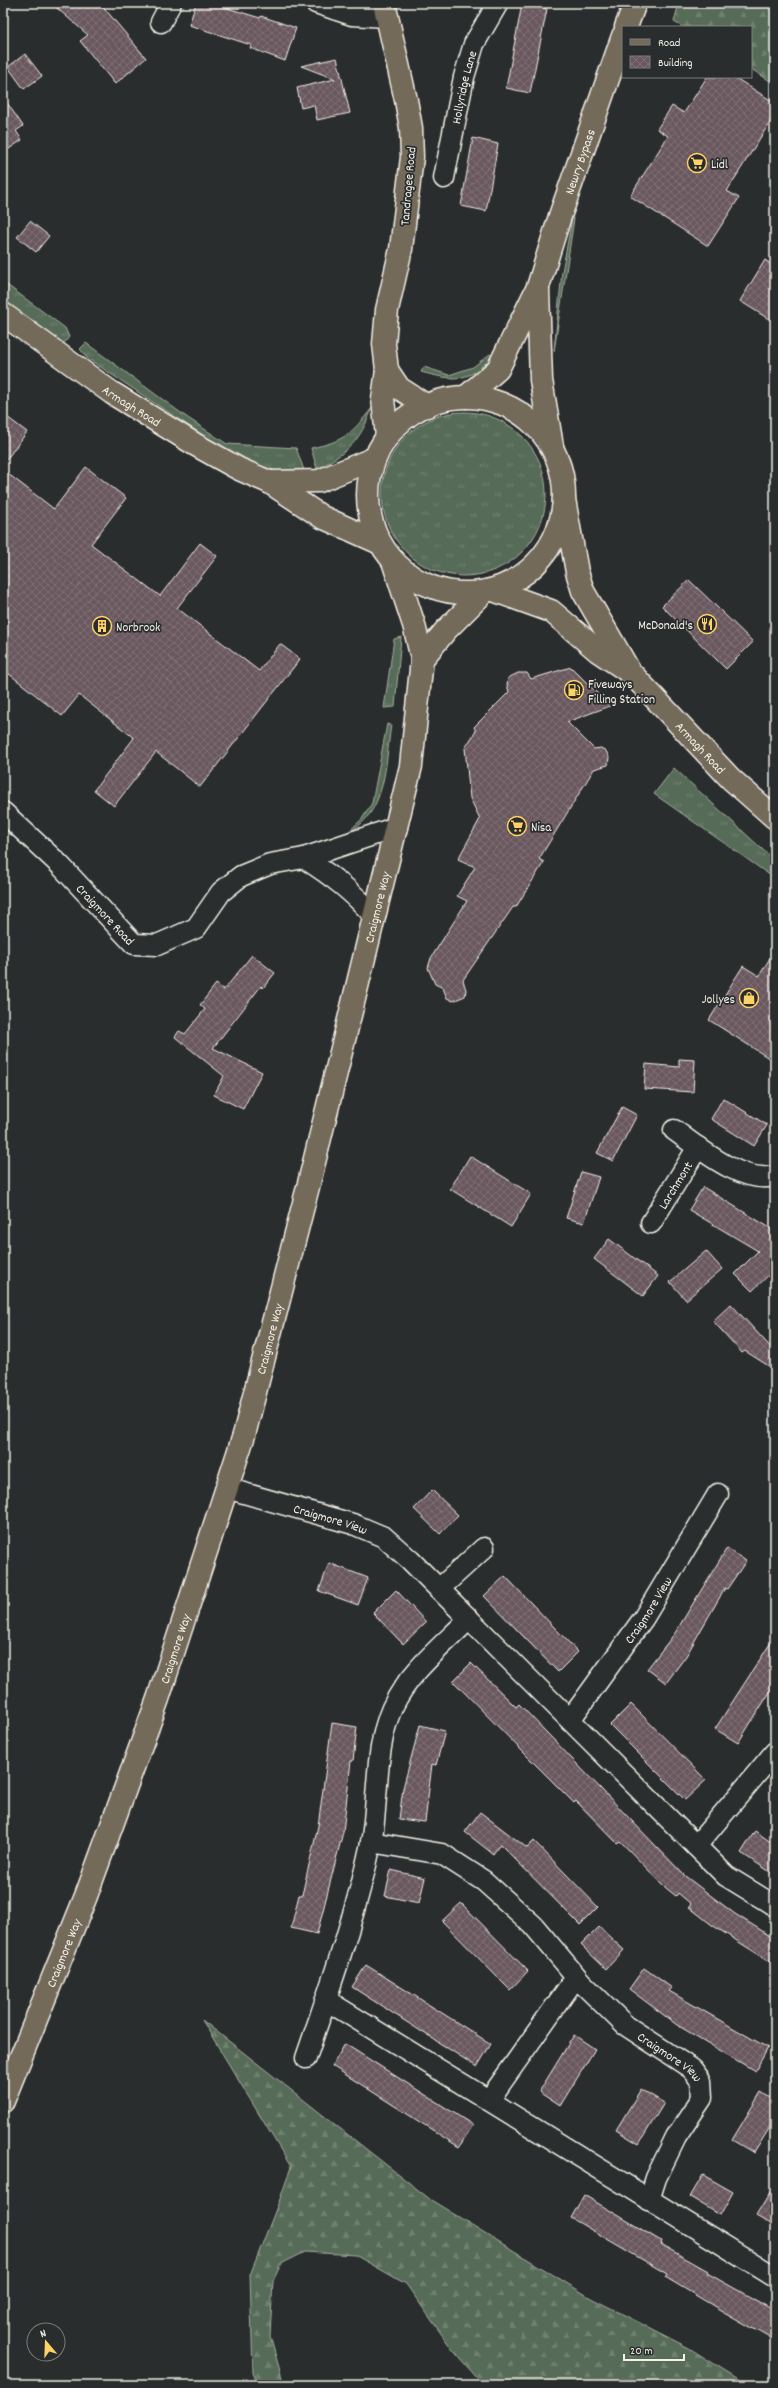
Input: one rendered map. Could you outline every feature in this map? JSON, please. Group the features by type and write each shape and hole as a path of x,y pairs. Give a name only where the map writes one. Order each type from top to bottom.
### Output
{"main road":[{"path":"626,26 635,3"},
{"name":"Tandragee Road","path":"385,10 406,100 411,128 412,157 401,249 387,310 384,344 387,370 383,399 387,437"},
{"name":"Newry Bypass","path":"538,286 560,216 622,39"},
{"path":"466,397 498,369 538,286"},
{"path":"538,286 541,380 552,448 562,473 564,499 560,525 548,549 531,569 509,584 488,591 457,593 430,587 410,576 393,561 380,543 372,523 368,501 369,479 375,458 387,437 405,419 427,406 446,399 466,397 487,400 506,406 525,417 540,431 552,448"},
{"name":"Armagh Road","path":"3,314 112,393 238,469 269,482 322,517 380,543"},
{"name":"Tandragee Road","path":"387,370 398,388 427,406"},
{"name":"Armagh Road","path":"269,482 318,481 375,458"},
{"name":"Armagh Road","path":"564,499 577,572 583,591 630,673"},
{"name":"Craigmore Way","path":"3,2101 86,1896 158,1699 244,1435 309,1183 411,766 422,659 414,625 393,561"},
{"path":"422,659 446,630 488,591"},
{"name":"Armagh Road","path":"488,591 551,611 598,651 630,673 731,779 775,818"}],"street":[{"path":"161,22 171,3"},
{"path":"316,3 352,15 385,10"},
{"name":"Hollyridge Lane","path":"444,178 464,77 474,44 498,3"},
{"name":"Craigmore Road","path":"3,812 60,865 134,944 157,945 196,928 221,892 241,876 270,864 304,858 397,827"},
{"path":"304,858 334,877 354,893 374,916"},
{"name":"Larchmont","path":"674,1130 698,1147 744,1175 764,1178 775,1176"},
{"name":"Larchmont","path":"651,1223 698,1147"},
{"name":"Craigmore View","path":"226,1488 353,1524 384,1537 439,1589 726,1876 775,1906"},
{"name":"Craigmore View","path":"570,1720 643,1619 718,1494"},
{"path":"439,1589 484,1548"},
{"path":"306,2058 326,2000 371,1842 383,1737 392,1708 415,1673 469,1619"},
{"path":"696,1846 775,1752"},
{"name":"Craigmore View","path":"371,1842 442,1854 484,1881 533,1925 576,1977 625,2025 692,2069 701,2081 702,2098 676,2137 656,2178 649,2200"},
{"path":"489,2100 576,1977"},
{"path":"326,2000 775,2277"}],"green space":[{"path":"679,3 775,3 775,84 752,70 752,26 681,26 674,22"},
{"path":"572,219 574,219 554,351 562,272"},
{"path":"3,282 65,328 69,337 62,346 3,302"},
{"path":"86,343 185,416 227,444 296,448 304,470 285,473 253,464 219,446 87,358 80,349"},
{"path":"490,354 492,356 484,365 476,371 460,378 442,377 421,372 424,367 449,375 473,367"},
{"path":"372,408 363,429 352,445 337,457 317,469 311,448 340,439 352,430"},
{"path":"464,412 495,418 522,436 540,463 546,494 540,525 522,552 495,570 464,576 433,570 406,552 388,525 382,494 388,463 406,436 433,418"},
{"path":"401,637 395,707 384,708 394,639"},
{"path":"387,724 391,725 385,772 377,801 369,814 359,825 346,834 362,819 372,803"},
{"path":"674,768 775,861 774,878 654,794"},
{"path":"202,2020 431,2200 591,2298 689,2348 748,2385 483,2385 452,2349 406,2284 355,2255 305,2252 281,2264 273,2281 270,2336 284,2385 258,2385 253,2373 250,2275 291,2167"}],"building":[{"path":"51,3 100,3 146,58 115,84 80,41 88,35"},
{"path":"196,3 211,3 260,18 261,16 296,28 285,61 250,48 251,45 189,25"},
{"path":"522,4 547,9 530,93 506,88"},
{"path":"25,54 42,76 24,89 8,67"},
{"path":"337,58 350,113 317,120 314,105 301,108 297,88 335,79 301,66"},
{"name":"Lidl","path":"706,78 736,78 775,103 775,114 727,191 739,198 708,246 630,196 668,136 657,129 672,106 684,113"},
{"path":"3,97 23,126 16,131 22,140 3,153"},
{"path":"473,138 498,144 486,211 461,206"},
{"path":"30,221 49,236 36,252 17,237"},
{"path":"765,260 775,267 775,323 740,301"},
{"path":"3,414 27,432 3,464"},
{"name":"Norbrook","path":"86,467 126,498 91,544 160,596 200,543 217,556 177,608 259,671 280,644 300,659 200,787 156,752 114,806 94,790 134,738 79,695 62,716 3,669 3,470 54,509"},
{"name":"McDonald's","path":"689,580 753,642 726,669 662,606"},
{"name":"Nisa","path":"571,667 610,706 567,722 594,749 601,748 606,751 609,757 608,765 594,769 539,859 544,862 516,907 513,907 463,980 466,990 465,996 453,1001 447,998 443,988 435,984 428,968 431,958 467,901 457,896 475,867 458,859 480,819 470,798 465,748 476,731 474,727 509,692 507,685 508,678 518,673 527,673 531,679"},
{"name":"Jollyes","path":"775,950 775,1062 709,1020 743,966 759,976"},
{"path":"252,955 275,973 263,988 261,986 213,1048 262,1072 243,1109 214,1095 224,1076 175,1037 179,1031 185,1034 205,1009 200,1005 216,984 224,990"},
{"path":"679,1059 695,1060 693,1092 644,1089 646,1064 679,1067"},
{"path":"723,1098 767,1125 754,1146 711,1119"},
{"path":"622,1107 637,1115 613,1161 597,1153"},
{"path":"470,1156 531,1194 511,1227 450,1189"},
{"path":"581,1172 599,1177 584,1223 566,1218"},
{"path":"703,1187 775,1231 775,1269 752,1291 735,1274 758,1251 689,1210"},
{"path":"609,1239 658,1276 643,1296 594,1259"},
{"path":"706,1251 722,1269 686,1300 670,1282"},
{"path":"731,1304 775,1352 775,1370 745,1351 742,1353 713,1321"},
{"path":"432,1490 458,1515 440,1534 414,1509"},
{"path":"727,1548 746,1561 727,1589 725,1588 686,1656 666,1683 647,1669 675,1633"},
{"path":"329,1563 368,1578 358,1605 319,1591"},
{"path":"505,1576 578,1652 558,1672 484,1596"},
{"path":"396,1590 426,1622 403,1644 373,1613"},
{"path":"775,1636 775,1684 738,1743 715,1729"},
{"path":"471,1663 516,1707 519,1704 685,1876 735,1914 775,1939 775,1965 712,1925 689,1907 691,1904 678,1893 676,1896 666,1888 620,1841 617,1843 576,1801 574,1803 453,1681"},
{"path":"631,1704 706,1780 685,1800 610,1725"},
{"path":"332,1723 357,1727 353,1761 351,1761 343,1832 317,1934 291,1928 299,1895 302,1895 318,1826"},
{"path":"420,1725 445,1731 436,1765 432,1764 425,1822 399,1819 403,1788"},
{"path":"480,1812 527,1848 534,1841 598,1907 580,1925 500,1844 493,1854 465,1832"},
{"path":"755,1831 775,1845 775,1875 741,1853"},
{"path":"391,1870 425,1878 419,1903 385,1896"},
{"path":"461,1903 528,1971 510,1990 442,1921"},
{"path":"599,1927 624,1950 606,1969 581,1945"},
{"path":"366,1965 491,2044 477,2067 352,1987"},
{"path":"644,1968 672,1988 669,1991 768,2048 755,2071 677,2025 629,1989"},
{"path":"574,2035 595,2049 560,2106 539,2092"},
{"path":"345,2044 473,2125 459,2147 332,2066"},
{"path":"641,2089 664,2103 639,2144 616,2130"},
{"path":"761,2092 775,2101 775,2119 754,2153 732,2140"},
{"path":"703,2175 733,2192 720,2215 690,2197"},
{"path":"775,2185 775,2227 756,2216"},
{"path":"584,2195 661,2241 660,2244 708,2271 707,2273 775,2311 775,2341 665,2277 667,2274 571,2218"}],"place":[{"name":"Lidl","path":"697,163"},
{"name":"McDonald's","path":"707,624"},
{"name":"Norbrook","path":"102,626"},
{"name":"Fiveways Filling Station","path":"574,690"},
{"name":"Nisa","path":"517,826"},
{"name":"Jollyes","path":"749,998"}]}
